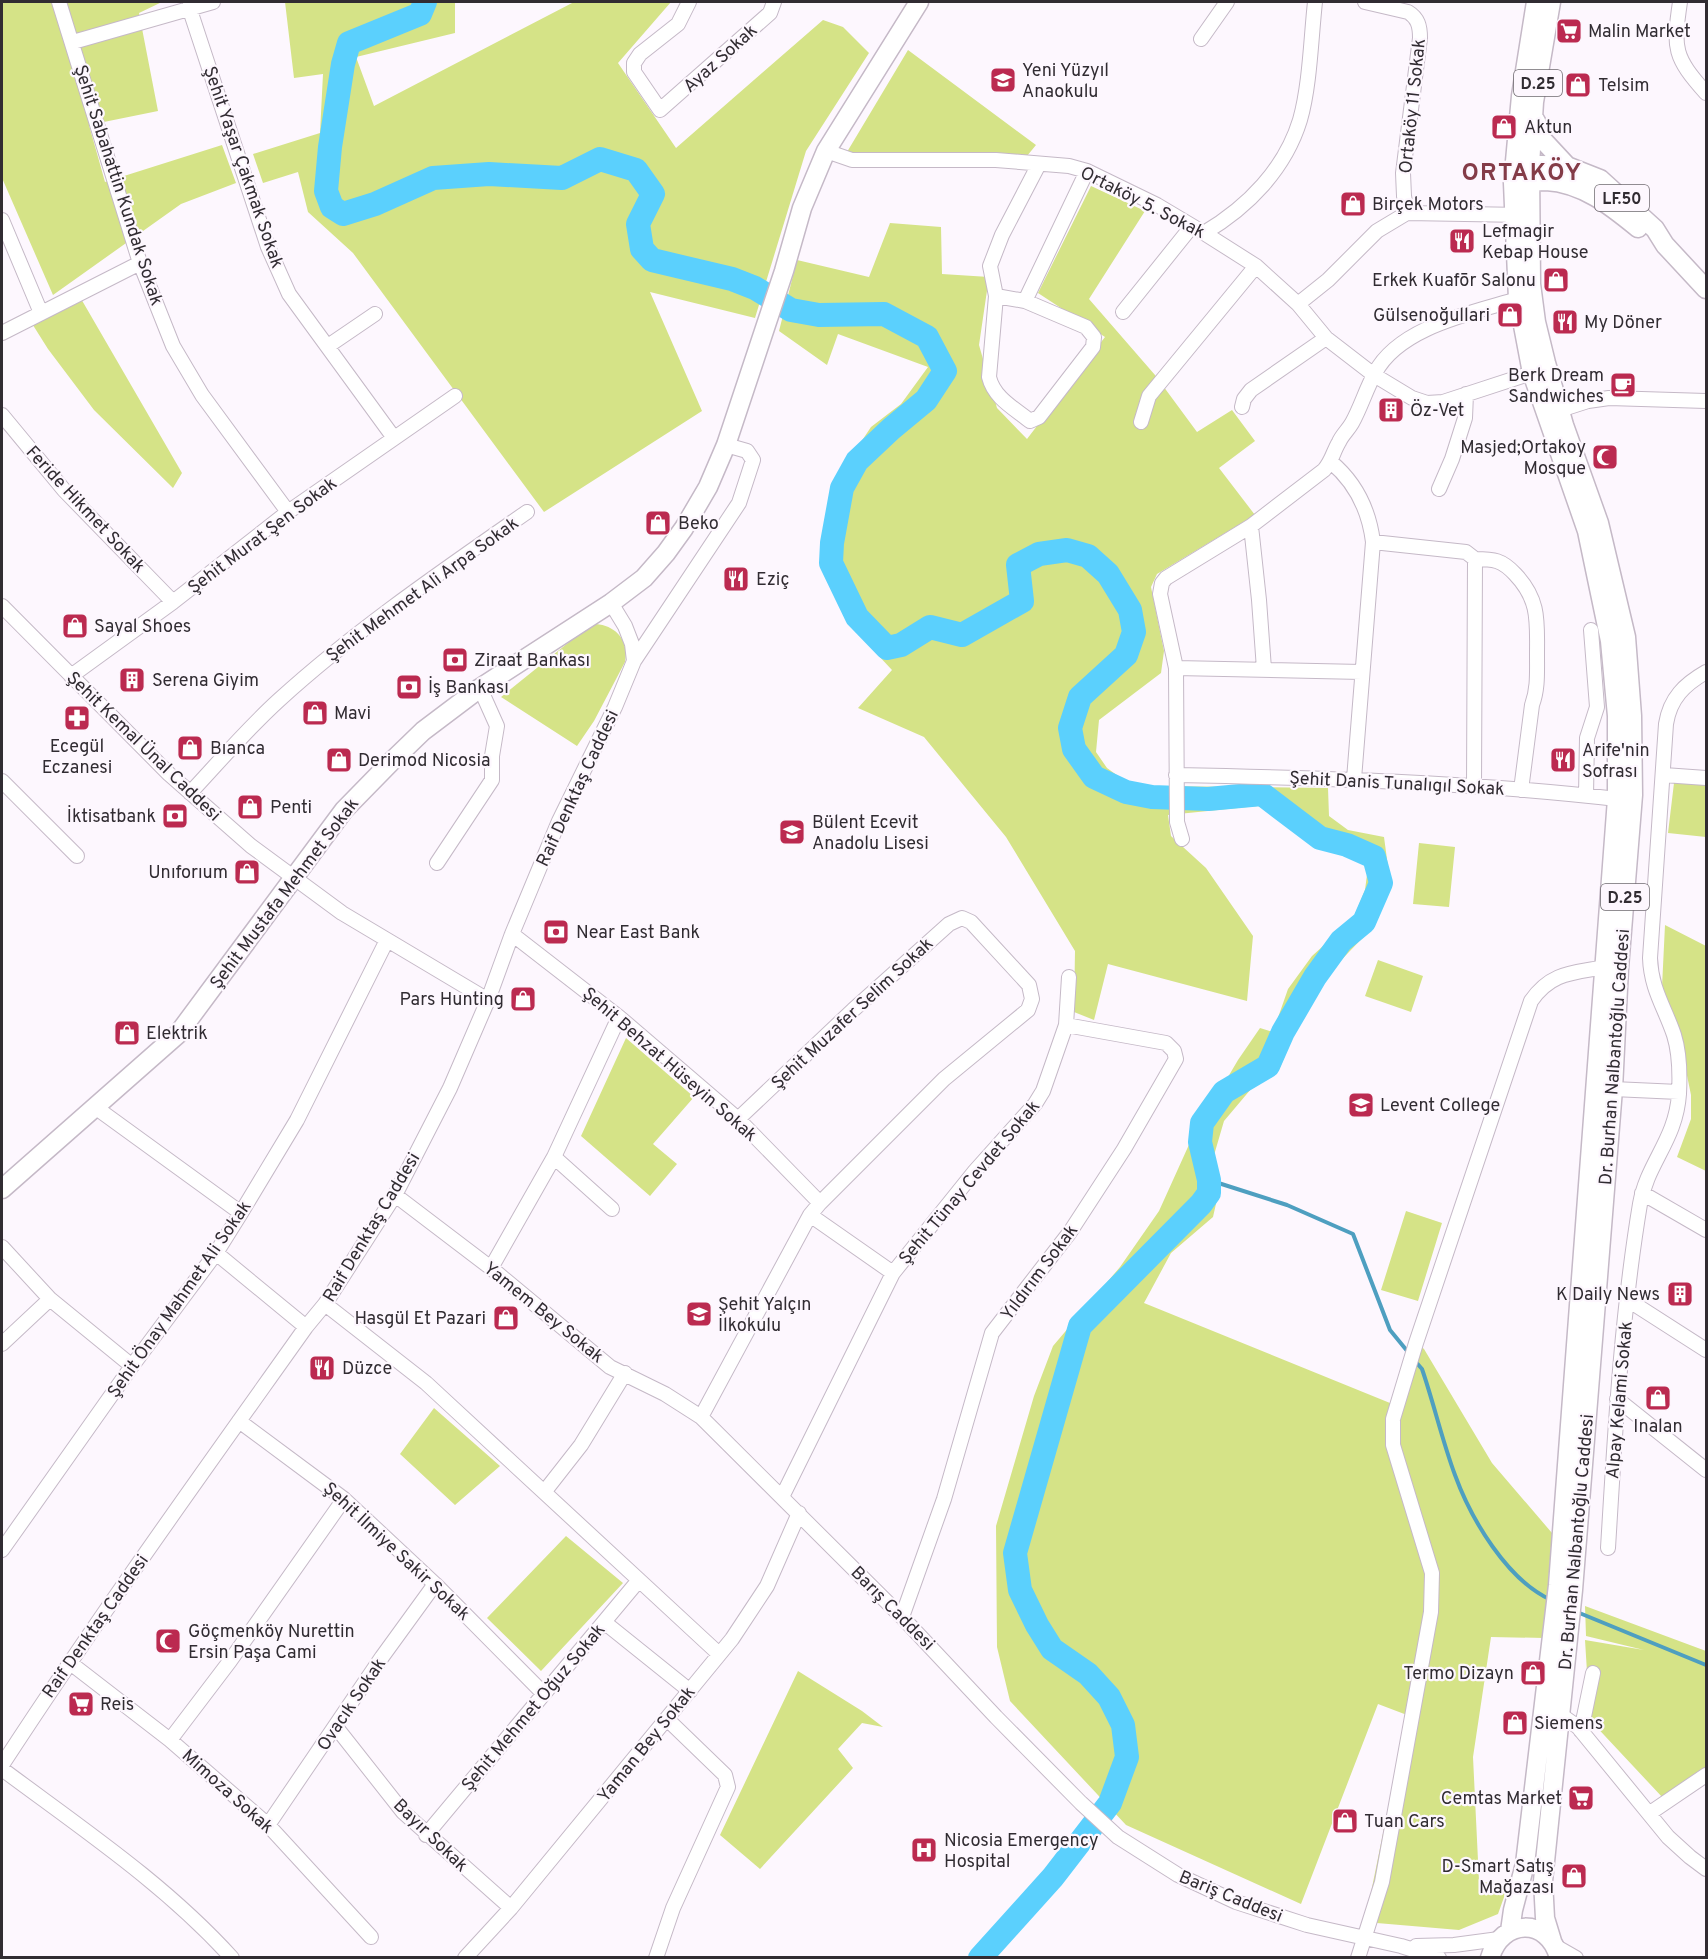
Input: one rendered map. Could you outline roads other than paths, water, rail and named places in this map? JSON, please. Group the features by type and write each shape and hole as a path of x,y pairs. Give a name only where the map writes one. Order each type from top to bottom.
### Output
{"main road":[{"name":"Şehit Mustafa Mehmet Sokak","path":"2,1189 178,1034 344,810 423,731 480,688 611,603 644,578 666,553 708,487 726,445 784,271 802,208 826,151 919,2"},
{"name":"D.25","path":"1521,215 1521,96 1536,2"},
{"name":"D.25","path":"1522,164 1534,113 1551,2"},
{"path":"1534,113 1541,138 1567,166"},
{"name":"LF.50","path":"1522,164 1567,166 1600,179 1655,229 1665,245 1707,289"},
{"name":"LF.50","path":"1521,183 1544,181 1577,187 1608,205 1650,237 1665,245"},
{"name":"Dr. Burhan Nalbantoğlu Caddesi","path":"1521,215 1518,299 1532,373 1587,531 1610,640 1617,716 1617,799 1565,1587"},
{"name":"Dr. Burhan Nalbantoğlu Caddesi","path":"1504,1935 1525,1864 1561,1635 1613,1089 1633,795 1632,716 1626,637 1599,523 1560,410 1536,322 1521,215"},
{"name":"Dr. Burhan Nalbantoğlu Caddesi","path":"1555,1948 1544,1910 1543,1881 1561,1715 1561,1635"},
{"path":"1504,1935 1521,1928 1533,1928 1543,1933 1555,1948"},
{"name":"D.25","path":"1490,1958 1493,1947 1504,1935"}],"street":[{"name":"Şehit Sabahattin Kundak Sokak","path":"59,2 140,264 179,356 202,394 288,512"},
{"path":"73,42 213,2"},
{"name":"Ayaz Sokak","path":"689,2 678,24 640,54 634,63 634,72 660,110 770,13 774,2"},
{"path":"1201,39 1227,2"},
{"path":"1123,312 1198,229 1235,213 1259,190 1293,139 1305,97 1315,2"},
{"name":"Ortaköy 11 Sokak","path":"1366,2 1408,12 1414,16 1419,25 1420,38 1403,173 1407,213"},
{"path":"1680,2 1675,36 1677,52 1687,71 1707,93"},
{"name":"Şehit Yaşar Çakmak Sokak","path":"189,7 268,247 289,294 394,438"},
{"name":"Ortaköy 5. Sokak","path":"826,151 852,160 996,160 1069,166 1087,171 1157,205 1256,266 1298,304 1326,338 1374,375 1404,394 1428,403 1443,402 1532,373"},
{"path":"996,296 1025,302 1086,327 1091,331 1095,342 1039,417 1030,421 999,397 990,382 996,296 990,266 1002,235 1039,164"},
{"path":"1025,302 1087,171"},
{"path":"1298,304 1328,280 1377,231 1407,213 1521,215"},
{"path":"2,220 41,313"},
{"path":"2,333 140,264"},
{"path":"1141,422 1149,396 1256,266"},
{"path":"1182,839 1177,814 1176,668 1160,594 1162,583 1166,578 1251,526 1324,470 1331,462 1337,444 1350,426 1383,358 1396,346 1457,318 1518,299"},
{"path":"328,345 375,314"},
{"path":"1242,407 1244,399 1251,390 1326,338"},
{"path":"1439,489 1452,459 1465,418 1466,394"},
{"name":"Şehit Murat Şen Sokak","path":"71,676 173,602 288,512 455,396"},
{"path":"1560,410 1588,401 1609,398 1699,401 1707,411"},
{"name":"Feride Hikmet Sokak","path":"2,415 64,490 173,602"},
{"name":"Raif Denktaş Caddesi","path":"2,1767 69,1662 306,1327 325,1304 395,1195 450,1088 488,1000 558,821 615,706 634,661 739,503 753,460 747,452 726,445"},
{"path":"1331,462 1344,473 1360,496 1371,524 1373,542 1354,779"},
{"name":"Şehit Mehmet Ali Arpa Sokak","path":"190,793 277,702 346,642 526,512"},
{"path":"1251,526 1260,600 1264,669"},
{"path":"1373,542 1466,552 1475,559 1495,559 1509,568 1527,586 1534,602 1537,621 1537,693 1532,705 1521,790"},
{"path":"1474,786 1475,559"},
{"path":"611,603 625,626 632,644 634,661"},
{"name":"Şehit Kemal Ünal Caddesi","path":"2,606 127,733 190,793 251,846 342,912 488,1000"},
{"path":"1586,796 1587,738 1597,707 1592,630"},
{"path":"1176,668 1362,672"},
{"name":"Alpay Kelami Sokak","path":"1608,1548 1617,1399 1642,1193 1648,1176 1671,1132 1677,1112 1679,1092 1679,1060 1676,1042 1654,990 1650,958 1666,724 1670,706 1686,686 1707,672"},
{"path":"437,863 492,780 492,756 497,726 480,688"},
{"path":"1664,775 1707,778"},
{"name":"Şehit Danis Tunalıgıl Sokak","path":"1176,779 1354,779 1474,786 1617,799"},
{"path":"2,781 77,856"},
{"name":"Şehit Muzafer Selim Sokak","path":"738,1119 853,1010 949,924 962,918 971,922 1029,985 1032,999 1028,1010 944,1079 820,1203"},
{"name":"Şehit Behzat Hüseyin Sokak","path":"512,934 619,1017 738,1119 820,1203"},
{"name":"Şehit Önay Mahmet Ali Sokak","path":"2,1550 132,1366 216,1253 297,1120 387,940"},
{"path":"1358,1958 1382,1882 1431,1612 1432,1573 1393,1445 1393,1419 1416,1343 1531,1001 1540,989 1555,977 1565,973 1605,967"},
{"name":"Şehit Tünay Cevdet Sokak","path":"782,1497 893,1273 975,1171 1035,1104 1043,1091 1066,1025 1069,977"},
{"path":"491,1268 554,1157 619,1017"},
{"name":"Yıldırım Sokak","path":"902,1617 944,1499 993,1333 1070,1232 1124,1149 1176,1059 1174,1051 1166,1043 1066,1025"},
{"path":"1613,1089 1679,1092"},
{"path":"95,1107 241,1213"},
{"path":"554,1157 612,1209"},
{"path":"1642,1193 1707,1230"},
{"name":"Yamem Bey Sokak","path":"395,1195 491,1268 610,1366 684,1405 701,1417"},
{"path":"701,1417 810,1215 820,1203"},
{"path":"810,1215 893,1273"},
{"path":"2,1246 50,1299 132,1366"},
{"path":"216,1253 306,1327"},
{"path":"2,1344 50,1299"},
{"path":"1628,1300 1707,1350"},
{"path":"325,1304 426,1383 719,1654"},
{"path":"545,1491 581,1445 625,1373"},
{"path":"1617,1399 1707,1470"},
{"name":"Barış Caddesi","path":"701,1417 902,1617 1081,1803"},
{"name":"Şehit İlmiye Sakir Sokak","path":"239,1421 344,1499 435,1584 544,1694"},
{"path":"170,1740 230,1660 344,1499"},
{"name":"Yaman Bey Sokak","path":"465,1958 511,1908 719,1654 759,1600 799,1513"},
{"name":"Şehit Mehmet Oğuz Sokak","path":"426,1835 639,1580"},
{"name":"Ovacık Sokak","path":"268,1825 382,1657 435,1584"},
{"path":"604,1622 690,1690"},
{"name":"Mimoza Sokak","path":"69,1662 170,1740 268,1825 371,1937"},
{"path":"1581,1731 1593,1673"},
{"path":"1561,1715 1581,1731 1681,1850 1707,1869"},
{"path":"656,1958 673,1908 728,1787 725,1775 667,1719"},
{"name":"Bayır Sokak","path":"336,1727 403,1812 426,1835 511,1908"},
{"path":"2,1767 166,1895 195,1920 224,1955"},
{"path":"1650,1814 1707,1775"},
{"name":"Bariş Caddesi","path":"1081,1803 1118,1837 1178,1875 1236,1902 1286,1919 1401,1946 1439,1958"},
{"name":"Bariş Caddesi","path":"1401,1946 1454,1945 1504,1935"},
{"path":"1555,1948 1576,1958"}],"waterway":[{"path":"425,2 420,14 349,43 343,64 330,147 326,191 332,207 343,214 375,204 433,178 489,174 562,178 600,159 636,170 653,194 638,224 642,249 652,260 732,279 755,288 791,310 819,315 884,314 927,337 945,371 926,400 857,461 842,488 832,543 831,563 857,617 887,648 901,645 930,627 962,635 1022,601 1018,565 1039,554 1067,550 1088,556 1108,574 1130,610 1134,632 1126,655 1080,697 1070,728 1074,749 1094,777 1126,792 1152,797 1208,799 1262,794 1320,838 1347,845 1374,857 1381,883 1364,922 1341,941 1315,977 1283,1032 1268,1066 1224,1092 1202,1123 1200,1142 1209,1180 1209,1193 1201,1204 1080,1326 1015,1553 1020,1590 1037,1625 1052,1649 1088,1674 1109,1697 1123,1725 1127,1757 1110,1803 1053,1877 980,1958"},
{"path":"1209,1180 1287,1205 1353,1234 1390,1330 1408,1352"},
{"path":"1415,1361 1422,1369 1455,1475 1481,1529 1492,1546 1520,1578 1535,1591 1551,1600"},
{"path":"1577,1612 1706,1665"}],"place":[{"name":"Malin Market","path":"1569,31"},
{"name":"Yeni Yüzyıl Anaokulu","path":"1003,80"},
{"name":"Telsim","path":"1578,85"},
{"name":"Aktun","path":"1504,127"},
{"name":"Birçek Motors","path":"1353,204"},
{"name":"Lefmagir Kebap House","path":"1462,241"},
{"name":"Erkek Kuafōr Salonu","path":"1556,280"},
{"name":"Gülsenoğullari","path":"1510,315"},
{"name":"My Döner","path":"1565,322"},
{"name":"Berk Dream Sandwiches","path":"1623,385"},
{"name":"Öz-Vet","path":"1391,410"},
{"name":"Masjed;Ortakoy Mosque","path":"1605,457"},
{"name":"Beko","path":"658,523"},
{"name":"Eziç","path":"736,579"},
{"name":"Sayal Shoes","path":"75,626"},
{"name":"Ziraat Bankası","path":"455,660"},
{"name":"Serena Giyim","path":"132,680"},
{"name":"İş Bankası","path":"409,687"},
{"name":"Mavi","path":"315,713"},
{"name":"Ecegül Eczanesi","path":"77,718"},
{"name":"Bıanca","path":"190,748"},
{"name":"Derimod Nicosia","path":"339,760"},
{"name":"Arife'nin Sofrası","path":"1563,760"},
{"name":"Penti","path":"250,807"},
{"name":"İktisatbank","path":"175,816"},
{"name":"Bülent Ecevit Anadolu Lisesi","path":"792,832"},
{"name":"Unıforıum","path":"247,872"},
{"name":"Near East Bank","path":"556,932"},
{"name":"Pars Hunting","path":"523,999"},
{"name":"Elektrik","path":"127,1033"},
{"name":"Levent College","path":"1361,1105"},
{"name":"K Daily News","path":"1680,1294"},
{"name":"Şehit Yalçın İlkokulu","path":"699,1314"},
{"name":"Hasgül Et Pazari","path":"506,1318"},
{"name":"Düzce","path":"322,1368"},
{"name":"Inalan","path":"1658,1398"},
{"name":"Göçmenköy Nurettin Ersin Paşa Cami","path":"168,1641"},
{"name":"Termo Dizayn","path":"1533,1673"},
{"name":"Reis","path":"81,1704"},
{"name":"Siemens","path":"1515,1723"},
{"name":"Cemtas Market","path":"1581,1798"},
{"name":"Tuan Cars","path":"1345,1821"},
{"name":"Nicosia Emergency Hospital","path":"924,1850"},
{"name":"D-Smart Satış Mağazası","path":"1574,1876"}],"district":[{"name":"ORTAKÖY","path":"1522,172"}]}
